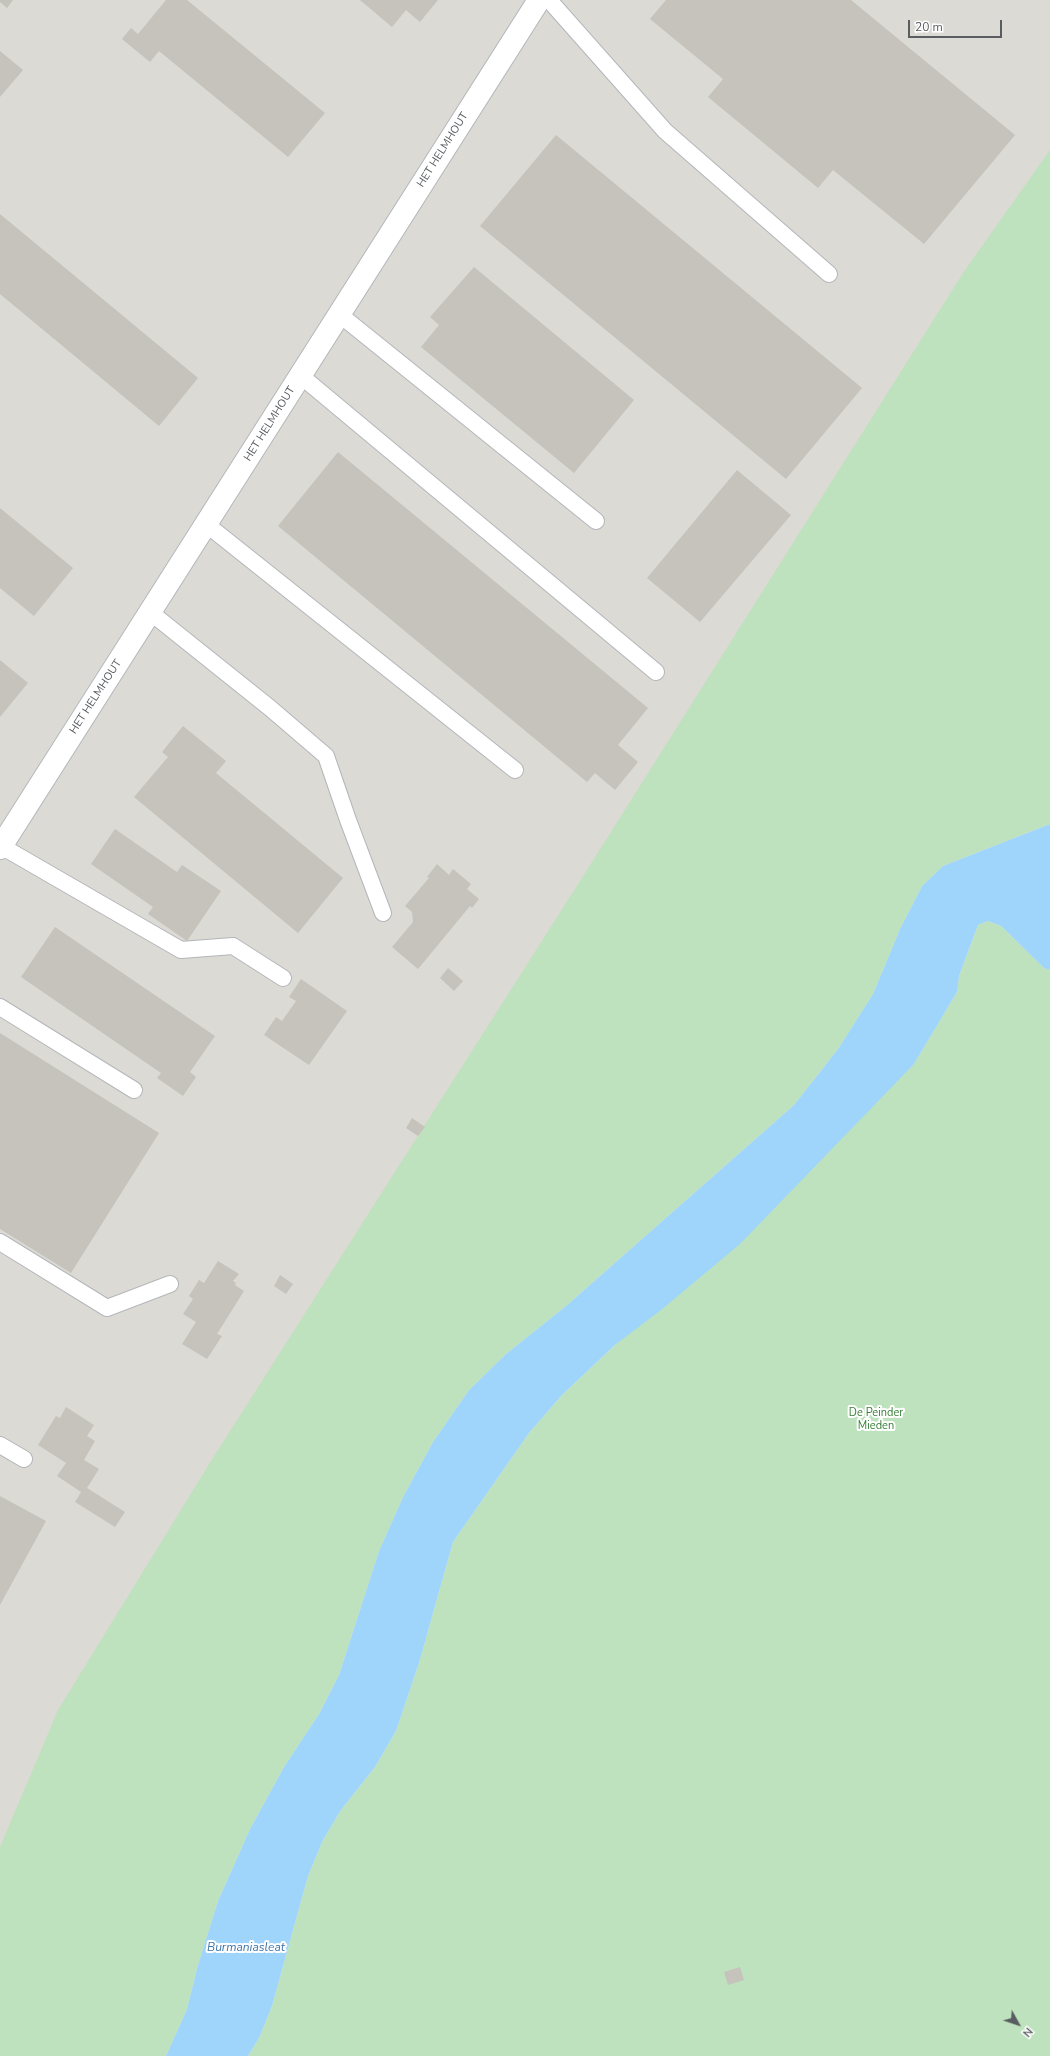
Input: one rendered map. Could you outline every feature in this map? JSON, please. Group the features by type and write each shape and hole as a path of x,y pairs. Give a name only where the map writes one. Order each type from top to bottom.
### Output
{"street":[{"name":"HET HELMHOUT","path":"0,847 539,0"}],"lane":[{"path":"549,0 665,131 829,274"},
{"path":"339,314 596,521"},
{"path":"301,376 656,672"},
{"path":"206,524 515,770"},
{"path":"150,612 270,708 326,756 383,913"},
{"path":"0,847 181,950 233,946 283,978"},
{"path":"0,1007 134,1090"},
{"path":"0,1242 107,1308 170,1284"},
{"path":"0,1445 24,1459"}],"shaded area":[{"path":"0,0 1050,0 1050,197 0,1993"}],"green space":[{"path":"1050,150 1050,824 943,866 922,886 900,929 873,994 838,1049 794,1105 566,1306 506,1354 469,1390 433,1442 403,1497 379,1551 339,1675 319,1714 284,1767 250,1829 218,1901 198,1965 187,2009 166,2056 0,2056 0,1847 58,1710 211,1461 587,870 963,273"},
{"name":"De Peinder Mieden","path":"988,921 1001,926 1044,968 1050,970 1050,2056 248,2056 259,2038 272,2006 308,1876 323,1840 341,1810 375,1767 396,1731 419,1663 453,1542 529,1433 562,1395 914,1064 957,992 959,976 978,925"}],"water":[{"name":"Burmaniasleat","path":"1050,824 1050,970 1044,968 1001,926 988,921 978,925 959,976 957,992 914,1064 740,1244 661,1310 615,1345 562,1395 529,1433 453,1542 419,1663 396,1731 375,1767 341,1810 323,1840 308,1876 272,2006 259,2038 248,2056 166,2056 187,2009 198,1965 218,1901 250,1829 284,1767 319,1714 339,1675 379,1551 403,1497 433,1442 469,1390 506,1354 566,1306 794,1105 838,1049 873,994 900,929 922,886 943,866"}],"building":[{"path":"0,0 13,0 7,8 0,2"},
{"path":"166,0 187,0 325,113 288,157 159,51 150,62 122,39 131,28 138,34"},
{"path":"360,0 438,0 420,22 406,10 392,27"},
{"path":"666,0 851,0 1015,135 924,244 833,170 818,188 708,97 723,79 650,19"},
{"path":"0,51 23,70 0,97"},
{"path":"556,135 862,388 786,479 480,226"},
{"path":"0,214 198,378 159,426 0,294"},
{"path":"474,267 634,400 574,473 421,347 439,325 430,317"},
{"path":"338,452 648,708 618,745 638,762 615,790 595,773 587,782 278,526"},
{"path":"737,470 791,515 700,622 647,578"},
{"path":"0,508 73,568 34,616 0,588"},
{"path":"0,660 28,683 0,717"},
{"path":"183,726 226,761 216,773 343,878 298,933 134,797 168,757 162,752"},
{"path":"115,829 177,872 182,865 221,891 187,941 148,914 153,907 91,864"},
{"path":"437,864 449,875 453,869 471,884 467,889 479,899 472,908 470,906 418,969 392,947 413,922 412,912 405,906 429,878 427,877"},
{"path":"55,927 215,1036 190,1072 196,1077 183,1096 157,1078 161,1073 21,977"},
{"path":"448,968 463,981 454,991 440,978"},
{"path":"301,979 347,1011 309,1065 264,1035 276,1017 282,1021 296,1001 289,997"},
{"path":"0,1033 159,1133 71,1273 0,1229"},
{"path":"412,1118 425,1127 418,1136 406,1128"},
{"path":"218,1261 239,1274 233,1281 236,1283 235,1285 244,1291 217,1334 222,1336 207,1359 182,1344 196,1322 183,1314 193,1299 189,1296 199,1280 204,1283"},
{"path":"280,1275 293,1284 286,1294 274,1286"},
{"path":"66,1407 94,1425 87,1436 95,1441 84,1460 99,1469 87,1488 125,1512 115,1527 75,1502 81,1492 57,1476 66,1463 38,1445 56,1416 60,1418"},
{"path":"0,1496 46,1521 0,1605"},
{"path":"740,1967 744,1980 728,1985 724,1972"}]}
